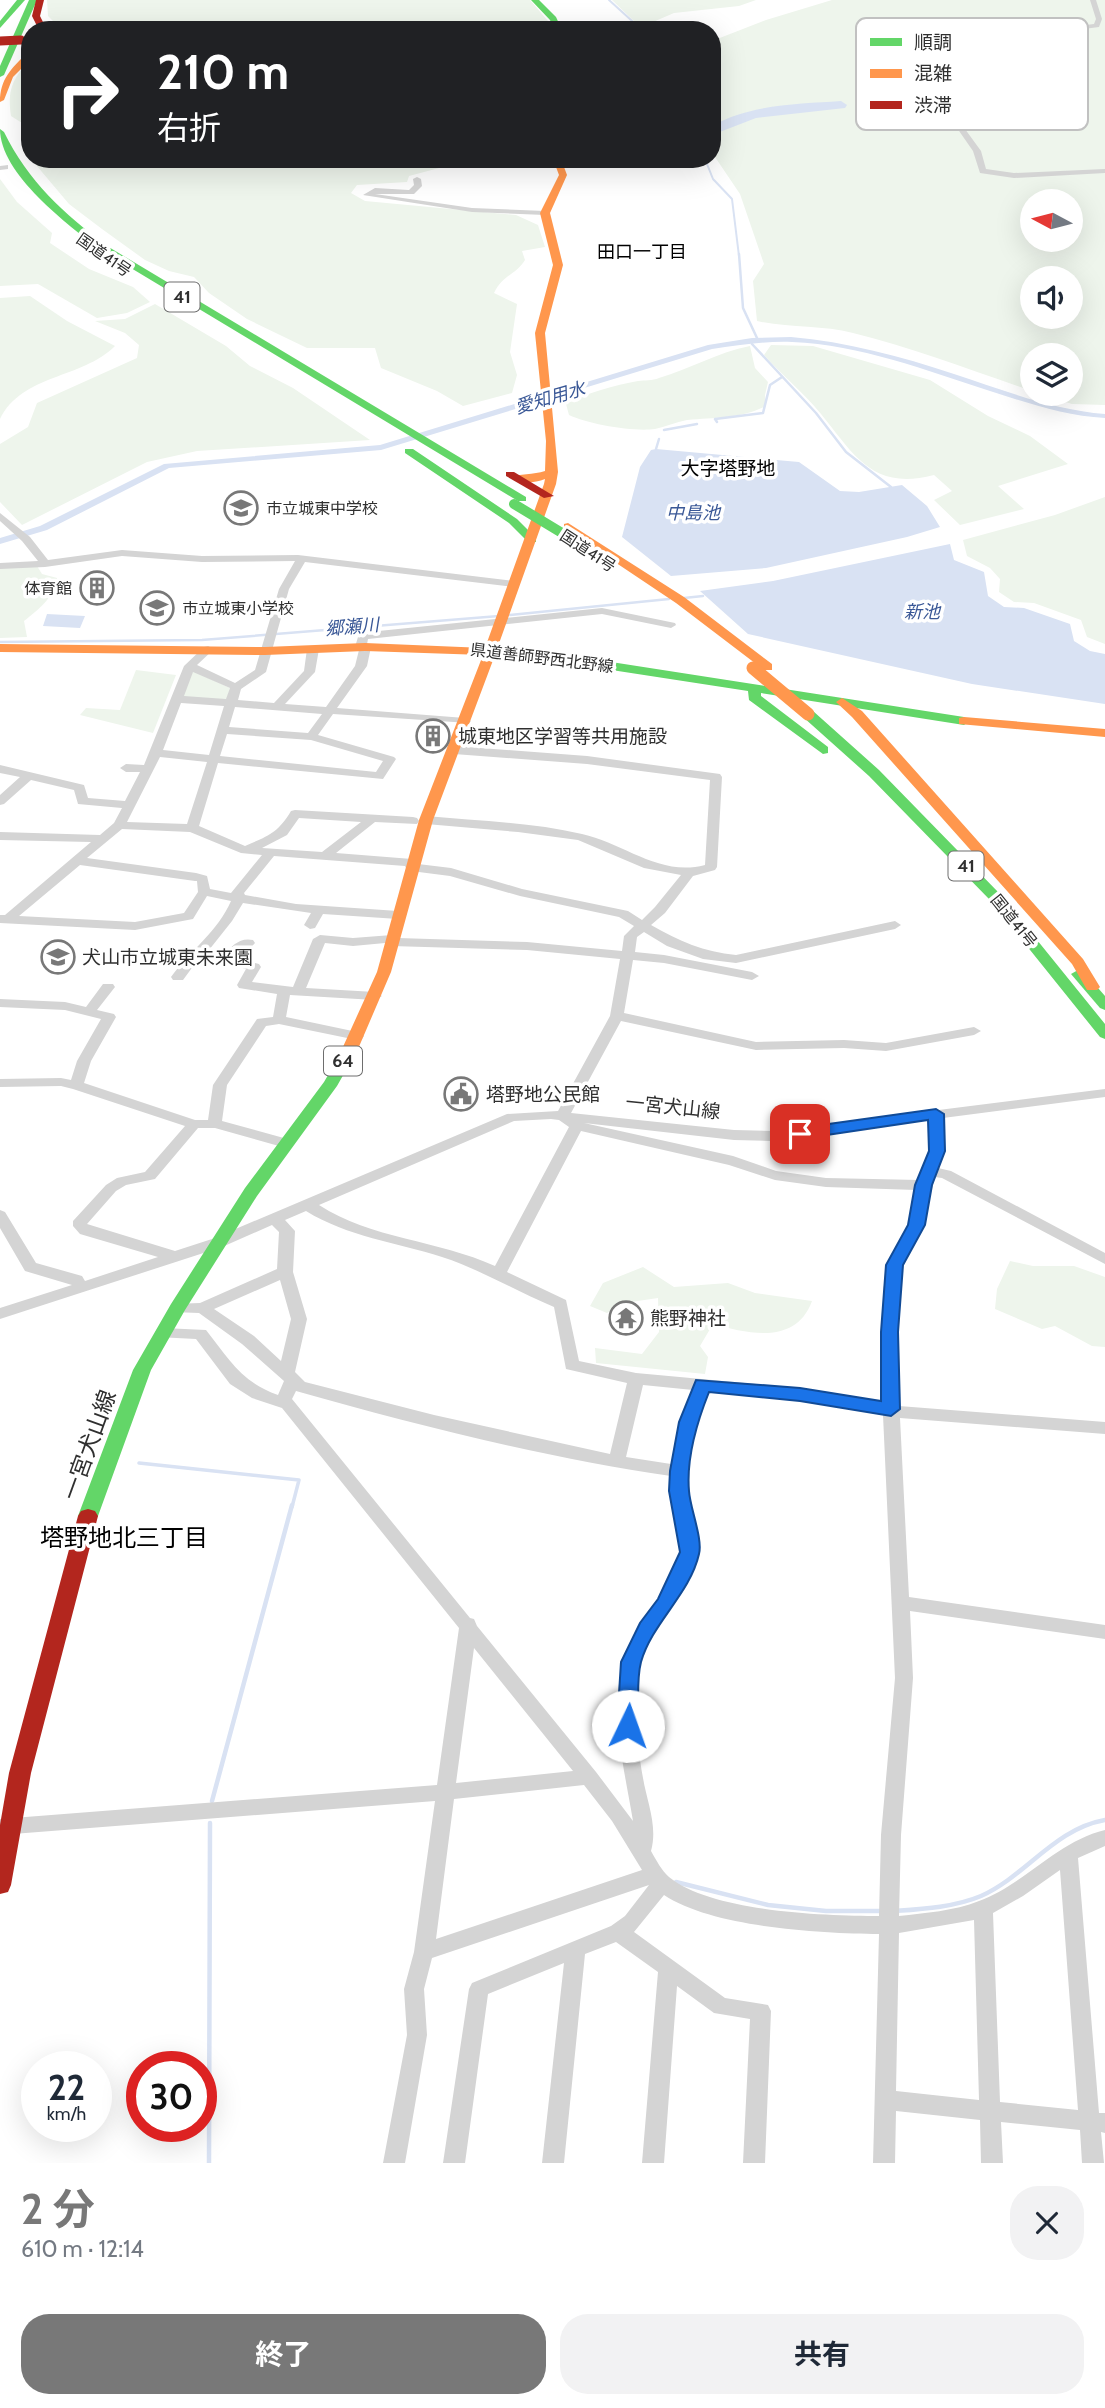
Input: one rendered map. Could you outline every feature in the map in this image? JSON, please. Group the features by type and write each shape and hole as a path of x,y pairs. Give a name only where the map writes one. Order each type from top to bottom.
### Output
{"main road":[{"path":"0,26 23,0"},
{"path":"0,52 23,0"},
{"path":"24,21 33,0"},
{"path":"38,21 36,16 40,0"},
{"path":"535,0 554,21"},
{"path":"0,75 21,27"},
{"path":"0,40 21,42"},
{"path":"0,100 21,53"},
{"name":"国道41号","path":"0,132 9,154 28,183 65,219 156,281 327,388"},
{"name":"国道41号","path":"2,164 39,207 99,254 565,530 682,616 760,668 814,712 965,847 1101,1000"},
{"path":"545,213 563,175 560,168"},
{"name":"一宮犬山線","path":"0,1885 4,1827 84,1528 118,1428 142,1370 177,1308 217,1243 331,1083 358,1036 392,941 419,821 454,750 548,496 552,472 541,324 558,265 545,213"},
{"path":"392,426 434,451 532,540"},
{"path":"434,451 517,478 548,496"},
{"path":"517,478 534,479 552,472"},
{"path":"513,521 539,521"},
{"name":"県道善師野西北野線","path":"0,648 208,649 268,641 313,649 363,647 490,652 579,661 981,725 1080,734 1105,732"},
{"path":"755,689 754,697 877,793 994,896"},
{"path":"842,702 857,714 1078,962 1101,1000"},
{"name":"国道41号","path":"814,712 994,896 1105,1034"}],"street":[{"path":"1088,27 1097,26 1099,19 1093,0"},
{"path":"962,130 977,151 983,171 1024,178 1076,170 1105,171"},
{"path":"418,179 418,186 411,192 376,190 367,195 484,211 545,213"},
{"path":"0,516 26,540 45,564"},
{"path":"0,566 45,564 122,553 202,559 302,559 514,584"},
{"path":"192,828 236,687 260,672 284,589 302,559"},
{"path":"311,737 361,666 363,637 369,635 501,618 602,611 682,616"},
{"path":"2,922 119,825 149,769 190,666 208,649"},
{"path":"277,706 309,672 313,649"},
{"path":"190,666 236,687"},
{"path":"176,699 465,721"},
{"path":"156,753 379,776 390,759 365,755 343,745 311,737 223,730"},
{"path":"245,850 281,835 289,829 295,814 518,828 580,837 648,865 689,873 711,867 716,777 587,760 454,750"},
{"path":"0,768 80,788 82,802 128,805"},
{"path":"126,768 149,769"},
{"path":"0,801 29,776"},
{"path":"325,856 372,819"},
{"path":"119,825 192,828 245,850 411,865 451,872 520,892 587,904 623,914 672,943 708,956 736,959 895,925"},
{"path":"0,836 102,839"},
{"path":"178,977 235,909 239,896 237,893 271,852"},
{"path":"2,922 135,926 188,916 204,892 203,879 196,877 78,861"},
{"path":"689,873 660,910 631,936 617,1016 562,1116 577,1126 733,1161 755,1173 853,1184 946,1174 1105,1259"},
{"path":"204,892 320,909 398,915"},
{"path":"310,925 320,909"},
{"path":"279,1020 291,991 320,939 527,946 626,956 751,976"},
{"path":"228,960 236,948 248,943"},
{"path":"201,952 254,967 244,985 374,996"},
{"path":"89,1012 108,987"},
{"path":"0,1003 65,1006 109,1017 84,1061 76,1085"},
{"path":"617,1016 756,1046 844,1044 886,1047 974,1031"},
{"path":"215,1124 220,1086 262,1022 279,1020 358,1036"},
{"path":"0,1083 61,1082 76,1085 194,1124 215,1124 286,1143"},
{"name":"一宮犬山線","path":"217,1243 512,1117 562,1116 734,1135 800,1134 1105,1093"},
{"path":"884,2163 891,1835 904,1678 891,1409 893,1279 895,1265 916,1225 927,1178 937,1151 936,1114"},
{"path":"173,1256 85,1230 80,1226 80,1221 111,1188 122,1181 150,1175 194,1124"},
{"path":"497,1276 577,1126"},
{"path":"733,1161 734,1135"},
{"path":"308,1205 341,1223 467,1259 527,1292 561,1304 572,1365 636,1378 800,1394 891,1409 1105,1428"},
{"path":"0,1216 30,1266 77,1280 82,1287"},
{"path":"275,1219 287,1231 285,1272 299,1319 290,1377 283,1401"},
{"path":"0,1314 217,1243"},
{"path":"177,1308 202,1308 285,1272"},
{"path":"202,1308 248,1340 300,1385 393,1412 617,1462 679,1471"},
{"path":"163,1333 200,1334 236,1381 258,1394 283,1401 301,1418 589,1777 642,1849 659,1879 697,1902 724,1910 888,1925 983,1909 1017,1893 1068,1854 1094,1839 1105,1838"},
{"path":"617,1462 636,1378"},
{"path":"642,1849 646,1830 633,1776 628,1726 631,1662 647,1628 671,1594 690,1552 679,1491 679,1471 688,1422 703,1385"},
{"path":"902,1603 1105,1632"},
{"path":"394,2163 417,2035 414,1989 424,1952 468,1624"},
{"path":"4,1827 445,1792 589,1777"},
{"path":"1068,1854 1098,2122 1093,2163"},
{"path":"424,1952 659,1879"},
{"path":"454,2163 479,1989 618,1932 632,1922 659,1879"},
{"path":"983,1909 992,2163"},
{"path":"618,1932 721,2007 761,2011 754,2163"},
{"path":"553,2163 576,1948"},
{"path":"653,2163 668,1970"},
{"path":"886,2100 1098,2122"}],"shaded area":[{"path":"47,0 530,0 548,21 53,21 48,16"},
{"path":"612,0 756,0 739,6 674,13 655,21 634,21"},
{"path":"832,0 1105,0 1105,405 1083,404 1083,343 1020,343 1020,387 853,333 757,321 753,281 764,264 740,194 721,166 721,38 766,20"},
{"path":"21,71 21,122 11,116 10,99 12,86"},
{"path":"39,168 439,168 409,176 407,182 357,185 351,193 365,201 516,215 538,225 545,247 522,251 525,260 501,282 494,293 517,304 510,352 517,375 512,393 463,406 437,391 381,368 375,348 307,348 247,319 209,293 194,277 169,271 145,260 69,204"},
{"path":"0,179 17,202 52,233 50,243 89,269 133,287 150,302 127,313 97,318 38,284 0,286"},
{"path":"30,296 67,321 115,346 86,365 23,393 10,404 0,419 0,298"},
{"path":"155,304 226,346 250,366 293,388 370,440 197,451 147,462 22,525 0,502 0,444 28,427 37,403 137,358 139,345 125,333 95,321 125,319"},
{"path":"771,345 813,346 930,380 988,416 1030,436 1068,464 998,486 1024,509 960,525 934,500 952,491 934,475 913,479 895,478 880,474 856,456 814,406 764,355"},
{"path":"750,346 755,368 768,382 766,406 756,410 727,417 687,420 646,430 611,426 569,415 566,404 582,396 620,385 656,379"},
{"path":"1105,497 1105,644 1087,637 1081,620 1034,603 1014,602 999,592 1000,579 990,568 967,556 963,540 1055,515"},
{"path":"37,566 42,574 57,578 53,591 24,621 27,637 0,638 0,568"},
{"path":"136,670 176,675 153,733 80,715 86,708 120,710"},
{"path":"193,671 230,688 226,701 182,697"},
{"path":"1010,1261 1033,1266 1074,1266 1105,1277 1105,1347 1092,1346 1055,1326 1042,1329 995,1309 997,1289"},
{"path":"643,1267 674,1287 728,1283 755,1293 812,1301 805,1315 795,1325 783,1330 756,1333 713,1324 700,1346 708,1357 705,1374 596,1363 595,1348 642,1354 659,1332 658,1298 624,1303 607,1313 590,1306 603,1283"}],"water":[{"name":"中島池","path":"651,450 799,462 840,491 859,492 902,485 927,506 940,527 907,537 766,568 671,576 622,537 640,467"},
{"name":"新池","path":"950,544 954,560 984,572 988,596 1004,607 1024,608 1070,624 1074,641 1090,651 1105,654 1105,704 972,684 748,634 700,591 773,581"},
{"path":"47,614 85,616 80,628 43,626"}],"waterway":[{"path":"609,0 632,21"},
{"path":"721,126 756,114 841,105"},
{"path":"709,168 713,179 732,199 739,256"},
{"path":"739,254 743,308 757,338"},
{"name":"愛知用水","path":"0,541 44,528 167,466 381,447 711,347 752,341 791,339 864,350 1046,405 1081,414 1105,416"},
{"path":"752,344 816,413 846,452 891,487"},
{"path":"717,422 715,419 763,413 770,385 782,377"},
{"path":"664,430 697,424"},
{"path":"656,449 659,439"},
{"name":"郷瀬川","path":"684,598 703,596"},
{"name":"郷瀬川","path":"510,615 669,599"},
{"name":"郷瀬川","path":"0,642 202,640 499,616"},
{"path":"139,1463 299,1480 292,1507"},
{"path":"212,1801 292,1505"},
{"path":"895,1911 950,1905 981,1896 1012,1877 1070,1833 1105,1820"},
{"path":"209,2163 210,1823"},
{"path":"676,1882 768,1905 826,1911 881,1911"}],"traffic: fast":[{"path":"0,26 21,0"},
{"path":"24,21 33,0"},
{"path":"535,0 554,21"},
{"path":"0,75 21,27"},
{"path":"0,132 31,183 72,224 104,248 522,499"},
{"path":"409,451 513,521 532,540"},
{"path":"514,504 562,533"},
{"path":"493,652 579,661 964,721"},
{"path":"755,689 754,697 823,750"},
{"path":"808,714 874,773 994,896 1105,1034"},
{"path":"1078,974 1105,1005"},
{"path":"88,1516 142,1370 177,1308 251,1192 331,1083 350,1049"}],"traffic: slow":[{"path":"0,100 9,76 21,64"},
{"path":"490,652 550,484 551,441 540,333 558,265 545,213 563,175 560,168"},
{"path":"517,478 534,479 552,472"},
{"path":"568,526 680,600 768,667"},
{"path":"0,648 265,651 365,647 493,652"},
{"path":"350,1049 384,972 426,820 490,652"},
{"path":"753,668 808,714"},
{"path":"842,702 857,714 1078,962 1092,987"},
{"path":"964,721 1105,733"}],"traffic: jam":[{"path":"38,21 36,16 40,0"},
{"path":"0,41 21,40"},
{"path":"510,474 548,496"},
{"path":"0,1885 20,1773 88,1516"}],"place":[{"name":"市立城東中学校","path":"241,508"},
{"name":"体育館","path":"97,588"},
{"name":"市立城東小学校","path":"157,608"},
{"name":"城東地区学習等共用施設","path":"433,736"},
{"name":"犬山市立城東未来園","path":"58,957"},
{"name":"塔野地公民館","path":"461,1094"},
{"name":"熊野神社","path":"626,1318"}],"district":[{"name":"田口一丁目","path":"642,252"},
{"name":"大字塔野地","path":"728,468"},
{"name":"塔野地北三丁目","path":"124,1537"}],"route":[{"path":"628,1726 631,1662 647,1628 666,1604 690,1552 679,1491 679,1471 688,1422 703,1385 800,1394 891,1409 891,1292 895,1265 916,1225 924,1185 937,1151 936,1114 800,1134"}]}
